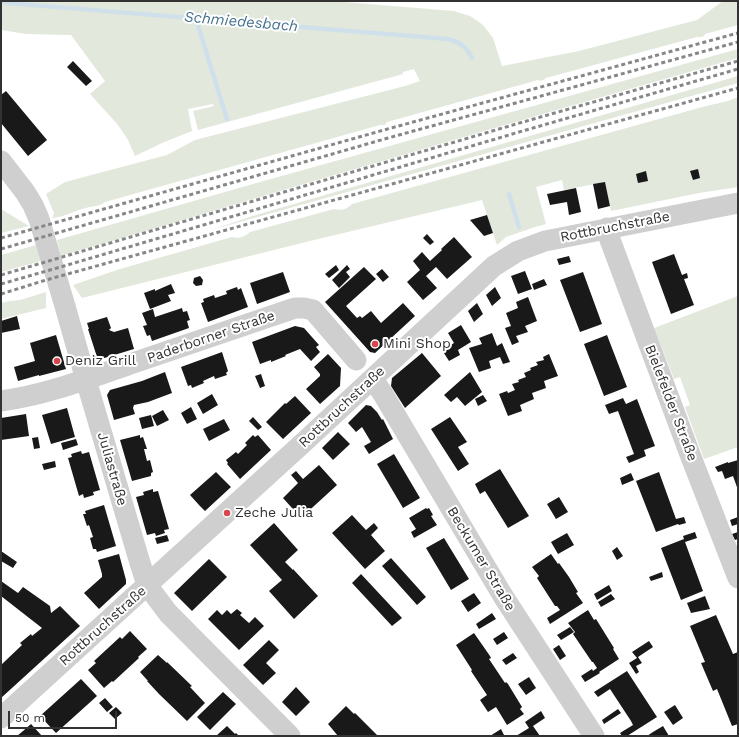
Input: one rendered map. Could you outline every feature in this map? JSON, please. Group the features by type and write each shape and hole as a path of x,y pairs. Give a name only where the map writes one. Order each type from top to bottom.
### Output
{"street":[{"name":"Juliastraße","path":"1,161 8,184 33,205 40,218 147,585 168,613 290,736"},
{"name":"Rottbruchstraße","path":"1,718 373,379 494,266 518,251 546,241 738,202"},
{"name":"Bielefelder Straße","path":"607,228 609,237 688,450 738,578"},
{"name":"Paderborner Straße","path":"1,401 40,394 86,380 295,308 313,310 356,360"},
{"name":"Beckumer Straße","path":"373,379 503,596 594,736"}],"shaded area":[{"path":"1,1 332,1 454,11 470,16 483,25 493,38 502,66 579,51 697,20 723,1 738,1 738,25 705,34 701,37 387,122 385,125 380,125 52,218 54,213 46,194 65,182 167,155 195,140 420,81 414,69 403,72 403,74 198,130 193,111 214,106 213,104 188,109 192,131 135,156 128,140 118,125 90,94 105,81 71,35 26,34 1,30"},
{"path":"738,49 738,58 484,131 61,256 57,240"},
{"path":"738,76 738,83 211,230 259,214"},
{"path":"738,97 738,187 699,193 611,211 605,182 564,190 562,180 536,187 546,224 506,237 497,245 482,200 82,298 73,285 120,269 232,237 241,237 250,232 334,209 344,209 352,204"},
{"path":"1,209 29,226 1,233"},
{"path":"36,245 41,261 1,272 1,255"},
{"path":"46,292 46,308 1,319 1,303 20,300"},
{"path":"738,296 738,447 704,459 685,407 690,405 680,377 674,379 654,328"}],"building":[{"path":"73,61 92,81 86,86 67,67"},
{"path":"6,91 47,140 28,156 1,123 1,95"},
{"path":"698,169 700,178 693,180 690,171"},
{"path":"646,171 648,181 638,183 636,174"},
{"path":"605,182 610,206 598,209 593,184"},
{"path":"576,188 581,212 569,215 567,202 550,205 547,194"},
{"path":"487,215 493,233 484,236 470,220"},
{"path":"427,234 434,242 430,245 423,238"},
{"path":"454,237 472,257 447,279 436,267 426,276 437,288 423,300 407,282 420,270 413,261 422,252 430,261"},
{"path":"674,254 682,275 687,273 688,278 684,279 694,305 671,314 652,262"},
{"path":"569,256 571,262 559,265 557,259"},
{"path":"336,265 339,270 329,278 325,274"},
{"path":"347,265 350,269 346,272 350,277 339,288 332,280"},
{"path":"364,267 376,279 346,306 357,318 360,316 362,318 371,311 381,323 403,303 415,316 375,353 370,352 325,302"},
{"path":"382,269 389,277 383,282 376,274"},
{"path":"525,271 532,289 518,294 511,276"},
{"path":"283,272 290,292 257,304 250,283"},
{"path":"583,272 602,324 580,332 560,280"},
{"path":"200,276 203,280 202,285 196,286 193,283 194,278"},
{"path":"544,279 547,285 534,290 532,284"},
{"path":"171,284 175,293 168,295 171,301 150,309 144,293 155,289 155,291"},
{"path":"237,287 238,290 241,288 248,307 208,322 201,303 204,302 203,299 214,295 215,298 227,294 226,291"},
{"path":"495,287 501,298 492,306 486,295"},
{"path":"528,297 537,321 525,326 528,332 516,336 519,342 512,345 505,328 511,326 506,313 518,308 516,302"},
{"path":"477,303 483,314 474,322 468,311"},
{"path":"182,308 183,312 187,311 190,320 187,321 189,328 152,341 150,335 147,336 143,326 147,325 142,313 153,309 155,317"},
{"path":"17,316 20,329 1,333 1,321"},
{"path":"107,317 111,328 109,330 114,332 128,328 134,349 101,359 97,357 87,323"},
{"path":"461,325 471,342 458,350 460,355 449,361 442,350 454,343 448,333"},
{"path":"295,326 304,328 319,345 316,347 320,352 311,361 300,349 271,362 271,360 260,364 252,342"},
{"path":"492,333 497,346 502,343 510,362 503,364 500,357 489,361 491,368 479,372 469,348 482,344 479,338"},
{"path":"56,335 66,369 18,381 14,367 35,361 30,343"},
{"path":"607,335 627,387 604,396 584,344"},
{"path":"222,352 228,371 226,373 227,375 215,379 214,376 203,381 204,383 192,388 191,385 188,386 181,367"},
{"path":"422,353 441,376 405,408 391,386 392,378"},
{"path":"328,354 341,368 340,386 320,404 306,389 320,376 314,367"},
{"path":"549,354 558,376 544,381 546,388 532,393 534,399 520,405 522,411 508,416 499,394 507,391 508,393 515,390 512,384 519,382 518,380 526,377 524,373 531,370 530,368 538,365 536,362 544,360 543,357"},
{"path":"165,372 172,393 148,402 134,405 133,408 135,414 114,420 107,395 110,390 142,381"},
{"path":"470,372 482,392 465,406 457,397 451,402 444,395"},
{"path":"261,374 265,386 260,388 255,376"},
{"path":"212,394 218,405 203,414 197,403"},
{"path":"483,395 487,401 478,406 475,399"},
{"path":"295,396 311,413 283,439 266,422 285,403 286,404"},
{"path":"623,398 626,404 637,399 655,446 644,450 646,456 629,463 626,457 634,454 618,411 609,414 605,405"},
{"path":"366,405 371,406 382,420 383,419 393,439 369,454 364,446 371,442 362,427 356,432 348,423"},
{"path":"191,407 197,419 187,424 181,413"},
{"path":"67,408 75,437 51,444 42,415"},
{"path":"163,410 169,420 157,426 152,416"},
{"path":"26,414 29,436 1,440 1,418"},
{"path":"151,415 154,426 142,429 139,418"},
{"path":"253,417 262,427 258,430 249,421"},
{"path":"450,417 467,442 458,447 469,464 458,471 431,429"},
{"path":"224,419 230,430 209,441 203,429"},
{"path":"338,432 350,444 333,460 322,448"},
{"path":"140,435 140,438 143,437 147,449 144,449 147,461 150,460 153,472 151,473 151,476 132,481 120,440"},
{"path":"253,435 255,437 258,435 271,450 240,479 227,464 228,463 226,460 236,452 238,454 247,445 245,443"},
{"path":"38,437 40,448 34,449 32,438"},
{"path":"76,439 78,445 63,450 61,443"},
{"path":"81,451 82,454 89,452 100,490 93,492 94,495 84,498 83,494 79,496 68,458 72,457 71,454"},
{"path":"394,454 420,498 403,508 377,464"},
{"path":"738,460 738,490 733,476 725,479 722,471 718,472 715,467"},
{"path":"55,461 56,467 44,470 42,464"},
{"path":"319,465 337,485 301,518 283,498 298,483 291,475 296,471 303,479"},
{"path":"500,469 529,516 508,528 485,491 480,494 475,484"},
{"path":"216,472 231,487 205,511 190,495"},
{"path":"659,472 676,519 684,517 686,523 678,524 656,532 636,481"},
{"path":"631,473 634,480 622,485 620,478"},
{"path":"153,489 153,492 158,491 169,529 164,530 165,533 156,536 155,533 147,535 136,497 144,495 143,492"},
{"path":"559,497 568,512 556,519 547,504"},
{"path":"104,505 116,546 97,552 96,549 93,549 90,538 93,537 83,514 86,514 85,511"},
{"path":"426,508 429,508 433,515 431,516 437,525 414,538 411,532 416,529 409,518"},
{"path":"352,515 366,530 374,523 378,528 371,535 385,551 365,569 332,533"},
{"path":"738,517 738,524 732,526 730,520"},
{"path":"274,523 298,550 285,562 318,596 294,619 269,591 282,580 250,545"},
{"path":"695,532 697,538 685,542 703,591 681,600 661,548 684,539 683,536"},
{"path":"738,532 738,539 735,540 732,534"},
{"path":"567,533 574,545 558,554 551,542"},
{"path":"167,535 169,541 157,544 155,538"},
{"path":"444,538 469,579 451,590 426,548"},
{"path":"617,547 623,556 617,560 612,551"},
{"path":"1,551 17,562 13,568 1,561"},
{"path":"119,554 126,584 99,609 84,593 102,577 98,560"},
{"path":"551,554 569,577 578,592 576,593 583,603 550,624 547,618 560,610 557,606 555,606 537,578 539,576 532,567"},
{"path":"391,558 426,597 417,605 382,566"},
{"path":"209,559 227,577 192,611 174,593"},
{"path":"662,572 663,577 651,581 649,577"},
{"path":"361,574 402,618 392,626 352,583"},
{"path":"1,581 18,593 23,587 50,606 51,613 60,606 80,626 1,698 1,665 22,645 20,643 31,634 32,636 42,628 1,596"},
{"path":"609,585 612,591 597,600 594,594"},
{"path":"474,593 481,603 468,612 461,601"},
{"path":"611,594 615,599 601,607 598,602"},
{"path":"705,596 710,609 691,613 687,603"},
{"path":"237,609 242,613 240,615 249,623 255,617 264,626 239,650 208,619 217,610 222,615 227,610 231,614"},
{"path":"588,610 594,620 596,619 619,659 585,682 581,676 592,669 593,671 597,668 573,634 575,632 568,623"},
{"path":"492,613 496,619 479,629 476,624"},
{"path":"716,615 733,654 738,652 738,724 732,726 717,689 713,691 701,663 705,662 690,626"},
{"path":"570,627 574,632 561,640 557,635"},
{"path":"130,631 147,649 113,682 112,681 104,688 88,670 96,663 94,661 120,637 122,639"},
{"path":"504,632 508,638 497,645 493,639"},
{"path":"474,633 490,656 491,658 489,659 505,683 506,682 508,684 522,707 520,709 524,714 507,725 496,707 488,712 480,700 487,695 456,645"},
{"path":"269,640 279,650 266,663 276,673 263,685 243,665"},
{"path":"649,641 653,647 638,657 642,663 636,666 639,672 636,674 629,663 637,658 632,652"},
{"path":"559,645 566,656 560,660 553,649"},
{"path":"513,653 517,658 506,665 502,660"},
{"path":"158,655 192,686 190,687 205,703 187,721 159,694 140,672"},
{"path":"627,671 657,717 627,736 622,736 620,733 633,725 631,721 610,689 598,697 594,692"},
{"path":"529,677 536,688 526,695 518,684"},
{"path":"81,679 97,696 56,733 40,716"},
{"path":"296,687 310,702 296,716 282,702"},
{"path":"223,692 236,704 210,730 197,717"},
{"path":"105,698 113,707 107,712 99,703"},
{"path":"675,705 683,718 673,725 664,712"},
{"path":"346,706 378,736 338,736 328,724"},
{"path":"116,707 122,713 115,719 109,713"},
{"path":"618,709 621,713 604,724 602,720"},
{"path":"541,711 545,718 533,726 540,736 516,736 529,728 525,722"},
{"path":"31,724 42,736 17,736 23,731"},
{"path":"227,726 235,734 236,733 239,736 216,736"},
{"path":"663,726 669,736 647,736 653,732"},
{"path":"501,729 504,735 490,736"}],"waterway":[{"name":"Schmiedesbach","path":"1,1 7,3 448,39 463,46 472,58"},
{"path":"196,19 227,119"},
{"name":"Schmiedesbach","path":"509,194 519,227"}],"railway":[{"path":"1,238 384,130 738,33"},
{"path":"1,249 388,138 738,42"},
{"path":"1,275 523,122 738,61"},
{"path":"1,284 738,69"},
{"path":"1,294 46,280 738,88"}],"place":[{"name":"Mini Shop","path":"375,344"},
{"name":"Deniz Grill","path":"57,361"},
{"name":"Zeche Julia","path":"227,513"}]}
